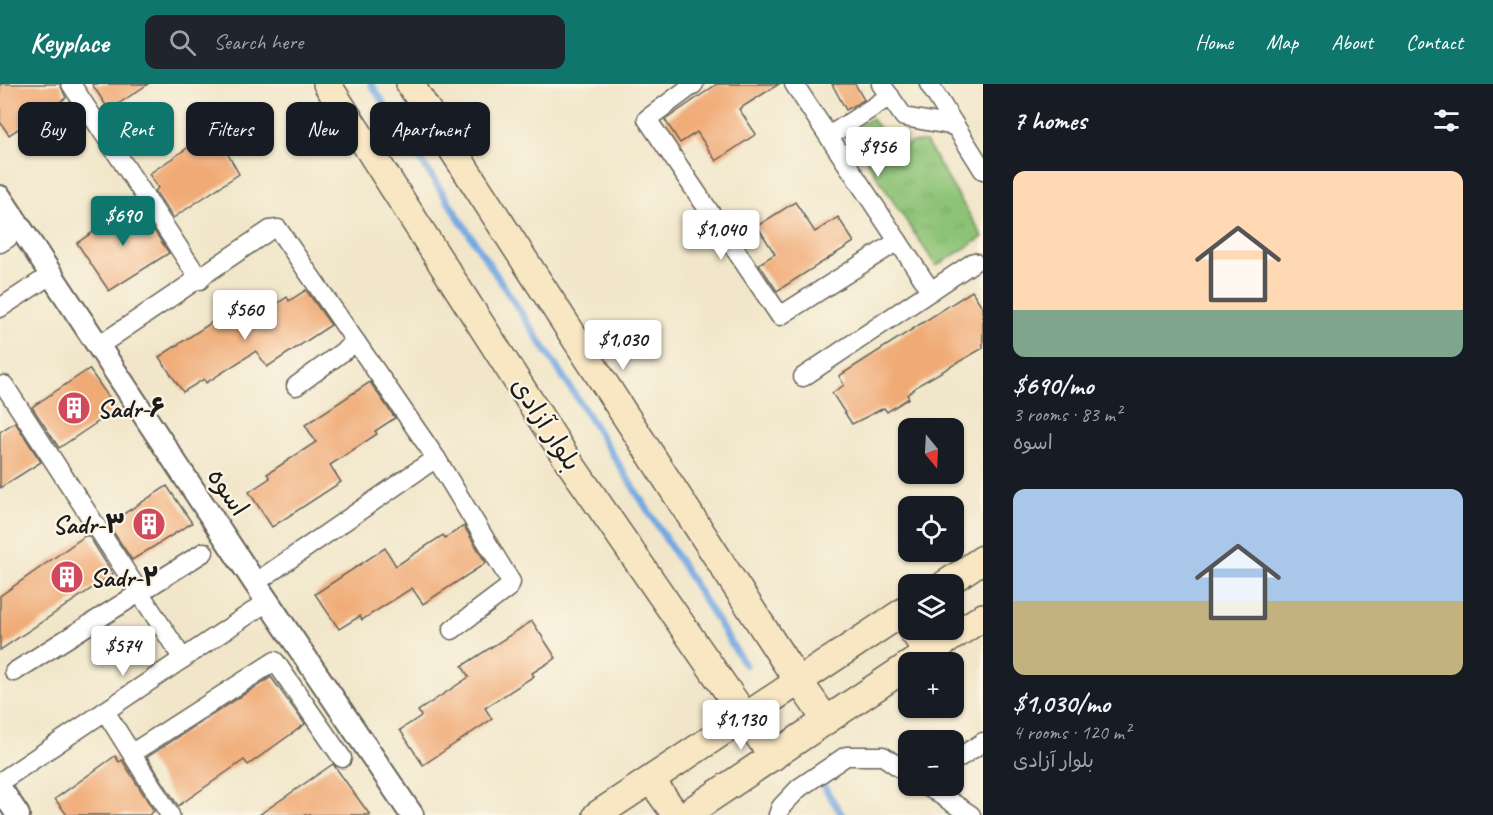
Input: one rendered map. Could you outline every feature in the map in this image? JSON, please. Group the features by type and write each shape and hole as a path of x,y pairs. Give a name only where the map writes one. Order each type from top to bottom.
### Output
{"main road":[{"name":"بلوار آزادی","path":"327,84 565,456 773,757"},
{"path":"410,84 826,720"},
{"path":"960,574 983,559"},
{"path":"928,652 983,617"},
{"path":"597,815 799,682 898,625"},
{"path":"685,815 898,672"},
{"path":"651,780 676,815"}],"street":[{"path":"71,84 200,280"},
{"path":"694,84 647,119 780,316 898,241"},
{"path":"794,84 931,291"},
{"path":"929,84 983,170"},
{"path":"829,136 885,90 904,117 955,126"},
{"name":"اسوه","path":"0,198 49,276 412,815"},
{"path":"0,226 8,238 0,243"},
{"path":"97,347 200,280 270,230 278,229 436,458 511,582 509,586 452,630"},
{"path":"803,378 974,262"},
{"path":"0,308 49,276"},
{"path":"296,386 357,342"},
{"path":"4,385 183,659"},
{"path":"255,583 436,458"},
{"path":"14,672 204,552"},
{"path":"0,782 267,602"},
{"path":"132,753 275,661 342,758"},
{"path":"105,711 170,815"},
{"path":"964,754 983,742"},
{"path":"778,815 781,807 799,788 846,756 883,756 898,766"},
{"path":"0,788 18,815"},
{"path":"942,796 971,815"}],"green space":[{"path":"871,118 897,151 912,142 926,142 983,237 936,266 848,133"}],"building":[{"path":"0,84 60,84 66,98 60,102 18,102 18,129 9,135 0,122"},
{"path":"92,84 148,84 121,102 104,102"},
{"path":"717,84 779,84 739,109 756,134 716,161 697,132 680,143 665,120"},
{"path":"832,84 855,84 864,100 846,110"},
{"path":"186,149 186,156 229,156 239,174 173,218 155,191 158,188 149,174"},
{"path":"795,202 815,232 838,217 854,242 777,291 759,264 775,254 757,226"},
{"path":"136,203 169,253 109,291 77,243"},
{"path":"306,290 331,325 267,367 256,351 206,383 204,379 183,392 159,357 229,311 240,328 287,297 289,301"},
{"path":"972,291 983,308 983,348 920,384 907,395 909,398 887,412 884,408 852,424 832,393 844,385 839,376"},
{"name":"Sadr-۶","path":"89,369 117,409 59,448 32,407"},
{"path":"370,382 395,418 375,431 377,434 330,465 341,482 272,527 249,492 270,478 267,474 316,442 305,425"},
{"path":"15,422 41,462 0,488 0,432"},
{"name":"Sadr-۳","path":"167,486 192,523 132,560 108,524"},
{"path":"464,526 486,563 423,604 412,588 362,620 360,616 339,629 315,594 385,548 396,566 443,535 445,538"},
{"name":"Sadr-۲","path":"85,536 89,536 113,574 0,650 0,596"},
{"path":"532,621 556,658 532,673 534,676 485,708 492,719 423,765 400,730 421,716 418,711 469,677 462,666"},
{"path":"271,677 305,724 248,765 244,760 178,806 147,757"},
{"path":"115,756 119,762 122,760 154,811 149,815 67,815 55,799"},
{"path":"333,764 370,815 259,815"}],"waterway":[{"path":"371,84 579,401 745,665"},
{"path":"818,777 842,815"}],"place":[{"name":"Sadr-۶","path":"74,408"},
{"name":"Sadr-۳","path":"149,524"},
{"name":"Sadr-۲","path":"67,577"}]}
